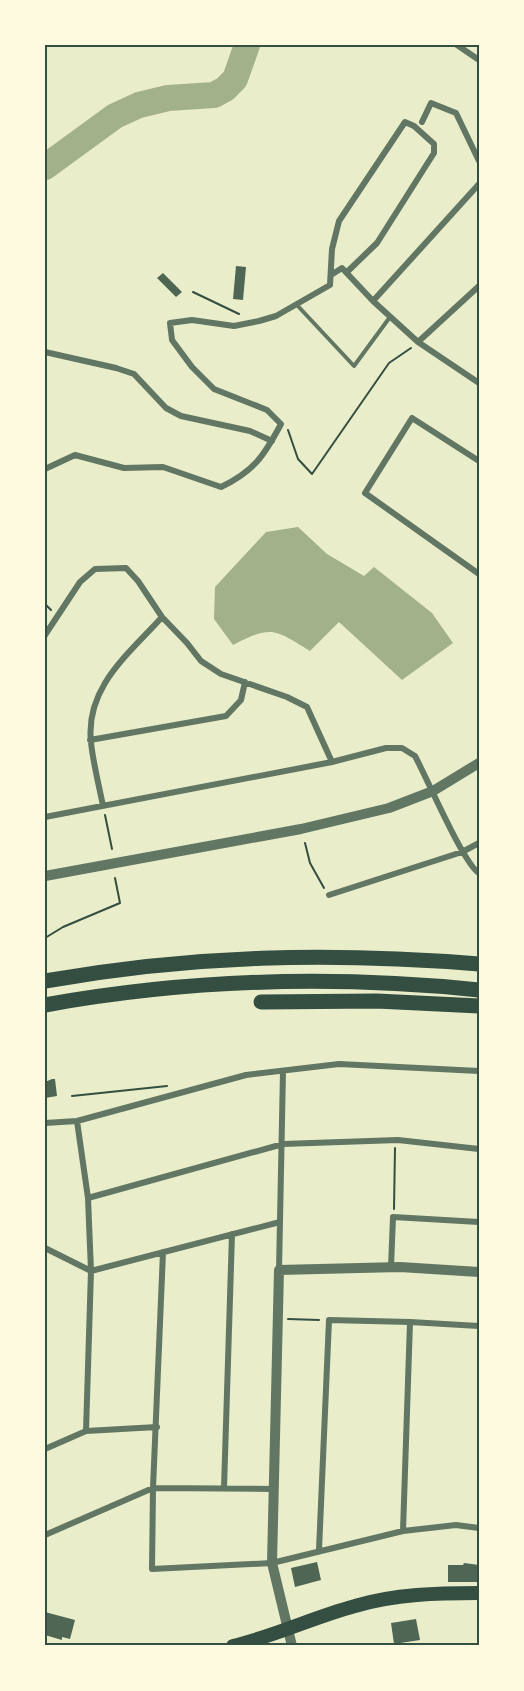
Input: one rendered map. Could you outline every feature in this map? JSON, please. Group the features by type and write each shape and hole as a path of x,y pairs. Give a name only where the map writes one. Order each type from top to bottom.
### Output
{"highway":[{"path":"45,981 98,972 208,960 327,956 479,964"},
{"path":"384,958 479,970"},
{"path":"45,1005 147,990 262,981 383,982 479,990"},
{"path":"261,1002 377,1001 479,1005"}],"main road":[{"path":"232,1646 356,1605 403,1596 479,1593"}],"street":[{"path":"457,45 479,60"},
{"path":"422,122 431,103 456,113 479,161"},
{"path":"45,469 75,455 124,468 163,467 221,488 239,478 264,456 281,424 267,410 214,389 192,367 172,340 170,323 192,320 234,326 257,322 276,316 330,285 332,249 339,221 405,122 414,126 434,144 434,153 377,243 347,272"},
{"path":"374,301 479,184"},
{"path":"331,275 342,268 418,342 479,383"},
{"path":"418,342 479,286"},
{"path":"45,352 134,374 166,408 181,416 250,431 272,441"},
{"path":"479,460 412,418 366,493 479,574"},
{"path":"45,635 80,582 94,569 126,568 138,581 162,617 201,661 221,674 307,707 332,762"},
{"path":"103,806 90,740 92,709 104,681 162,617"},
{"path":"90,740 226,716 241,700 245,682"},
{"path":"45,817 332,762 386,748 402,748 415,756 462,852 474,870 479,873"},
{"path":"45,876 301,829 389,808 433,791 479,763"},
{"path":"329,896 462,852 479,843"},
{"path":"45,1123 78,1121 246,1075 339,1064 479,1071"},
{"path":"283,1071 272,1563 292,1646"},
{"path":"78,1121 87,1198 91,1271 87,1431"},
{"path":"87,1198 283,1144 395,1140 479,1149"},
{"path":"391,1267 393,1217 479,1222"},
{"path":"45,1248 91,1271 280,1222"},
{"path":"224,1488 232,1234"},
{"path":"163,1252 153,1488 152,1569 272,1563 403,1531 456,1525 479,1528"},
{"path":"279,1270 391,1267 479,1272"},
{"path":"319,1551 329,1320 479,1326"},
{"path":"403,1531 410,1322"},
{"path":"45,1449 87,1431 157,1427"},
{"path":"45,1535 153,1488 273,1489"}],"lane":[{"path":"296,304 354,366 390,316"}],"path":[{"path":"193,292 257,322"},
{"path":"281,424 290,432 298,459 312,474 389,363 418,342"},
{"path":"103,806 112,849"},
{"path":"305,843 310,863 329,896"},
{"path":"45,938 63,927 120,903 115,878"},
{"path":"72,1096 166,1085 171,1096"},
{"path":"393,1217 395,1140"},
{"path":"277,1319 329,1320"}],"shaded area":[{"path":"298,527 327,554 364,576 374,567 432,613 453,643 402,680 339,622 310,651 273,632 256,634 233,645 214,619 215,587 266,532"}],"building":[{"path":"236,266 246,267 243,300 233,299"},
{"path":"163,273 182,292 176,297 157,278"},
{"path":"55,1079 57,1096 45,1098 45,1082"},
{"path":"317,1562 321,1580 295,1587 291,1568"},
{"path":"464,1563 479,1565 479,1582 448,1582 448,1565 463,1565"},
{"path":"45,1612 75,1620 70,1639 62,1637 62,1640 45,1635"},
{"path":"416,1619 420,1640 394,1644 391,1623"}],"waterway":[{"path":"45,167 115,116 139,105 168,98 214,95 225,89 235,79 247,45"}]}
